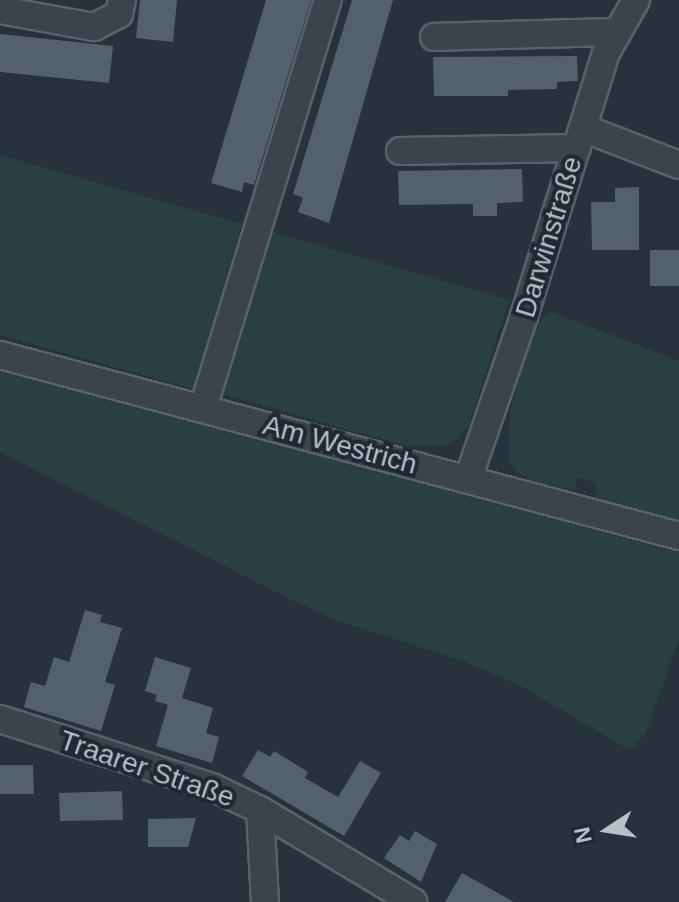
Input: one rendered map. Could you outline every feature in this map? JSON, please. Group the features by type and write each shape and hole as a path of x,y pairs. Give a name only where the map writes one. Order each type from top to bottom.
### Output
{"street":[{"path":"0,10 94,27 119,14 122,0"},
{"path":"203,408 328,0"},
{"name":"Darwinstraße","path":"468,479 606,53 636,0"},
{"path":"434,37 617,32"},
{"path":"400,151 580,138 679,165"},
{"name":"Am Westrich","path":"0,355 679,536"},
{"name":"Traarer Straße","path":"0,719 212,787 260,810 413,902"},
{"path":"260,810 265,902"}],"green space":[{"path":"0,155 242,224 193,389 0,335"},
{"path":"272,232 509,300 469,425 459,438 444,446 407,446 222,394"},
{"path":"549,311 679,361 679,521 594,498 597,484 578,477 574,491 539,483 520,474 509,462 510,411 533,331"},
{"path":"0,365 679,553 679,639 645,734 633,747 626,748 521,686 466,662 336,620 0,452"}],"building":[{"path":"140,0 177,0 173,42 136,38"},
{"path":"266,0 311,0 254,185 244,182 242,192 211,183"},
{"path":"352,0 393,0 329,223 298,212 303,198 293,194"},
{"path":"0,34 113,46 109,83 0,72"},
{"path":"577,56 578,81 557,82 557,89 508,90 508,96 434,96 433,57"},
{"path":"522,169 523,202 497,203 497,216 473,216 473,204 399,205 398,171"},
{"path":"639,187 639,250 592,250 591,202 615,202 615,188"},
{"path":"650,250 679,250 679,286 650,286"},
{"path":"85,610 102,615 100,622 122,628 105,682 115,685 101,731 24,707 31,682 45,686 54,657 69,662"},
{"path":"155,657 191,668 182,698 213,708 206,733 219,737 212,763 156,746 168,705 155,701 157,695 145,691"},
{"path":"258,750 270,757 274,751 308,772 305,778 338,797 360,761 381,773 344,836 242,776"},
{"path":"0,765 33,765 34,794 0,794"},
{"path":"122,791 123,820 60,821 59,793"},
{"path":"196,818 188,847 148,847 148,819"},
{"path":"415,831 437,844 421,882 384,858 400,835 409,841"},
{"path":"462,873 514,902 445,902"}]}
